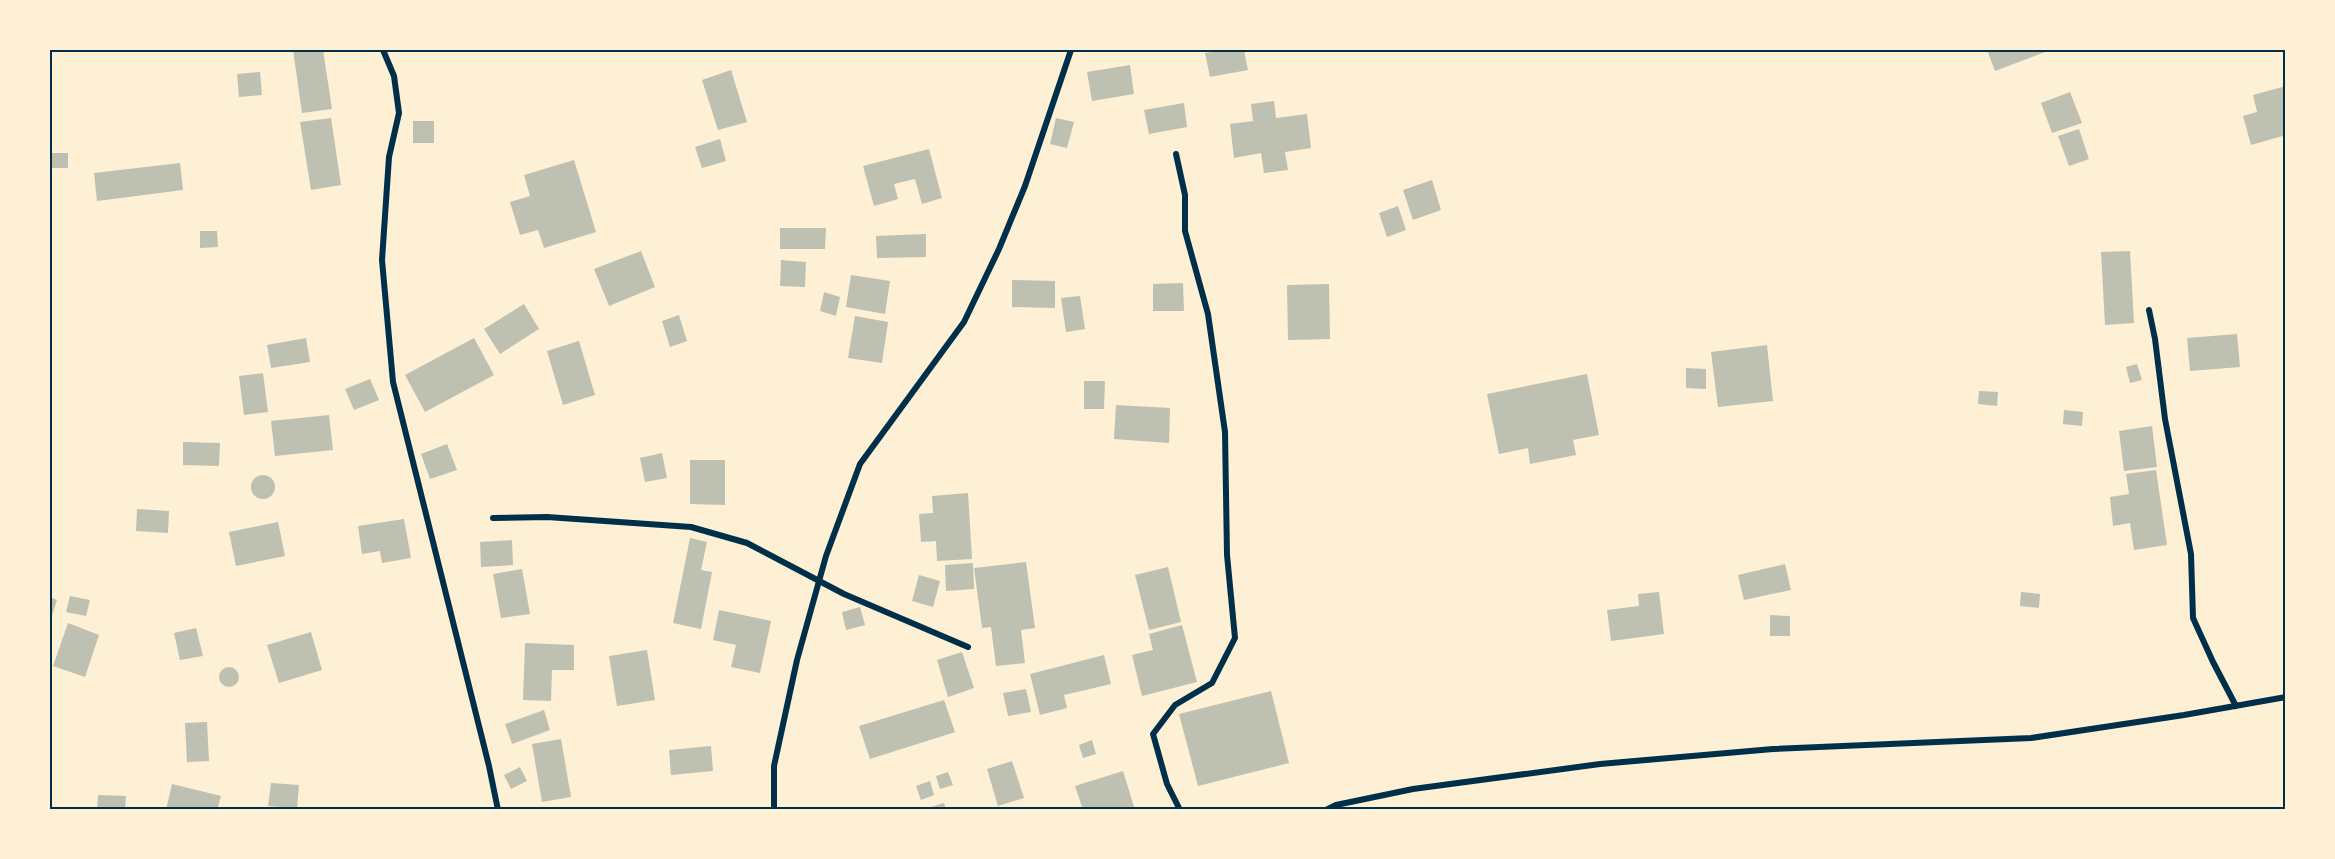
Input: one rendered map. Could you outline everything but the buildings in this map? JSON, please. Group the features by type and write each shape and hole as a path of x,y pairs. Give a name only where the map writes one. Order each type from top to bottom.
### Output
{"street":[{"path":"383,50 394,76 399,112 389,157 382,260 393,382 498,810"},
{"path":"774,810 774,766 797,660 826,556 860,464 964,322 999,249 1024,186 1071,50"},
{"path":"1176,154 1185,195 1185,231 1208,314 1225,432 1227,555 1235,638 1212,683 1175,705 1153,734 1167,784 1180,810"},
{"path":"2149,310 2165,418 2191,554 2193,618 2236,706"},
{"path":"493,518 547,517 691,527 747,543 897,618 968,647"},
{"path":"1326,810 1413,789 1600,764 1773,749 2031,738 2286,697"}]}
